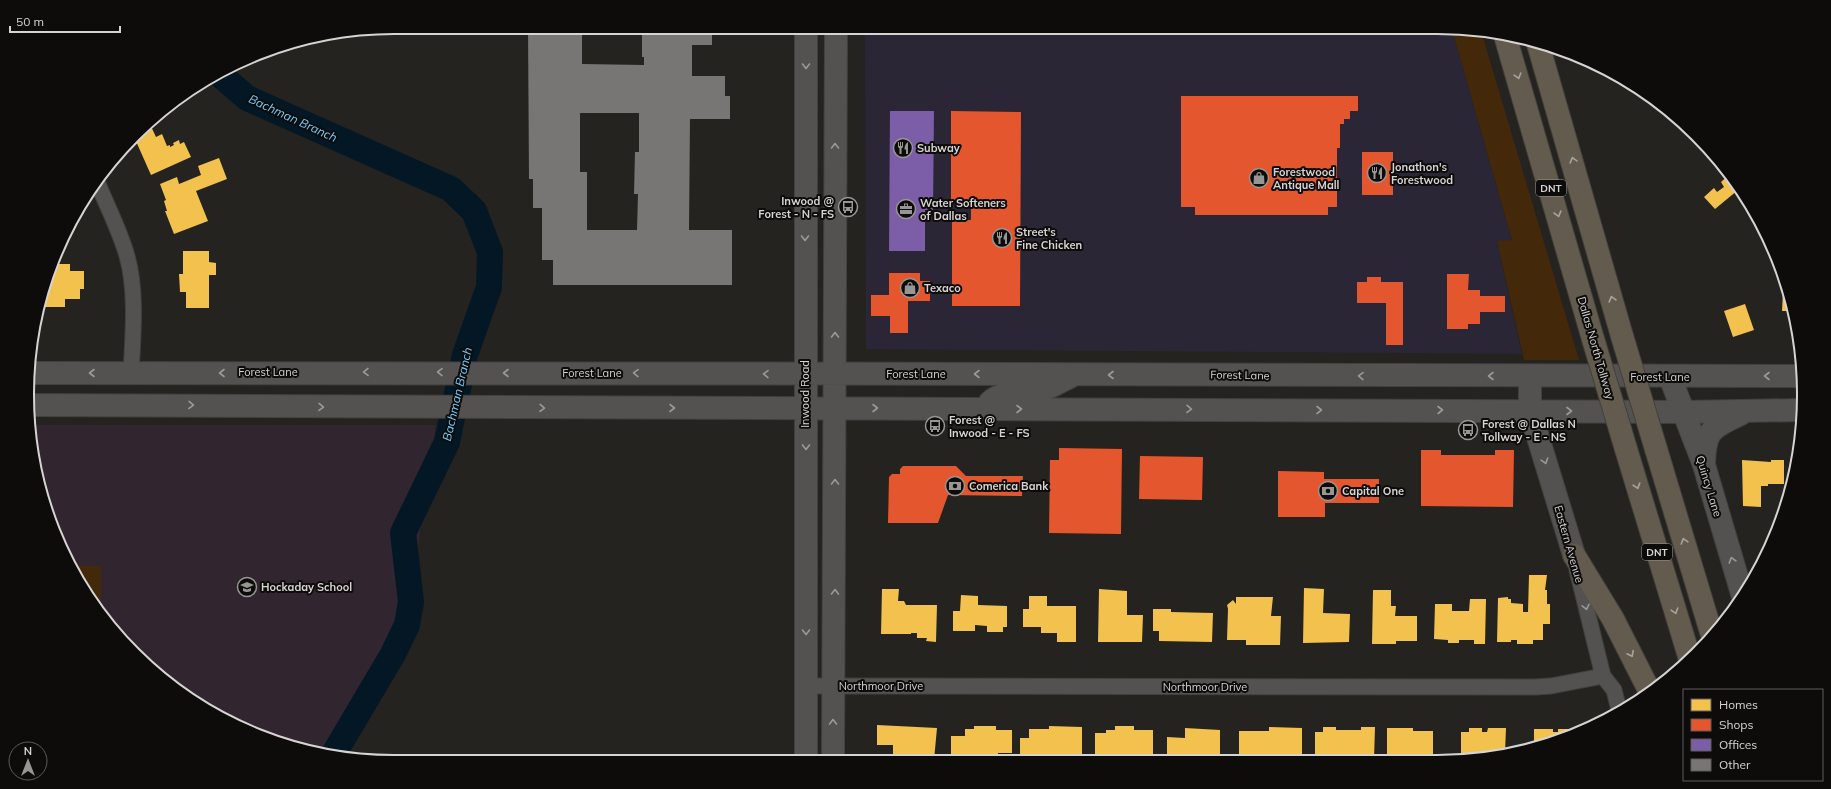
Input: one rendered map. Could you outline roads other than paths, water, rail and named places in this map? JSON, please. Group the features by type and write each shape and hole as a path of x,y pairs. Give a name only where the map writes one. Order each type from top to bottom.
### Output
{"highway":[{"name":"Dallas North Tollway","path":"1507,41 1593,339 1688,652"},
{"name":"DNT","path":"1539,49 1622,336 1710,629"},
{"path":"1574,555 1613,619 1647,687"}],"main road":[{"name":"Inwood Road","path":"806,34 806,755"},
{"path":"833,755 836,408 836,34"},
{"path":"806,185 835,185"},
{"name":"Forest Lane","path":"35,373 405,372 805,375 1074,374 1670,377 1796,376"},
{"path":"34,394 108,393 121,385 131,373 140,393 152,405"},
{"path":"984,408 994,398 1010,394 1042,390 1074,374"},
{"path":"1150,375 1150,409"},
{"name":"Eastern Avenue","path":"1530,376 1530,411 1574,555"},
{"name":"Quincy Lane","path":"1670,377 1704,465 1740,588"},
{"path":"34,405 1684,412 1796,410"},
{"path":"1704,465 1704,443 1716,426 1747,411"}],"street":[{"path":"99,188 127,256 131,282 133,328 131,373"},
{"name":"Eastern Avenue","path":"1574,555 1603,676 1614,690 1618,706"},
{"name":"Northmoor Drive","path":"806,686 1535,687 1551,686 1603,676"}],"waterway":[{"name":"Bachman Branch","path":"223,77 247,98 451,189 474,211 490,252 489,287 465,355 447,442 403,533 411,602 407,625 393,654 336,750"}],"place":[{"name":"Subway","path":"903,148"},
{"name":"Jonathon's Forestwood","path":"1377,173"},
{"name":"Forestwood Antique Mall","path":"1259,178"},
{"name":"Inwood @ Forest - N - FS","path":"848,207"},
{"name":"Water Softeners of Dallas","path":"906,209"},
{"name":"Street's Fine Chicken","path":"1002,238"},
{"name":"Texaco","path":"910,288"},
{"name":"Forest @ Inwood - E - FS","path":"935,426"},
{"name":"Forest @ Dallas N Tollway - E - NS","path":"1468,430"},
{"name":"Comerica Bank","path":"955,486"},
{"name":"Capital One","path":"1328,491"},
{"name":"Hockaday School","path":"247,587"}]}
